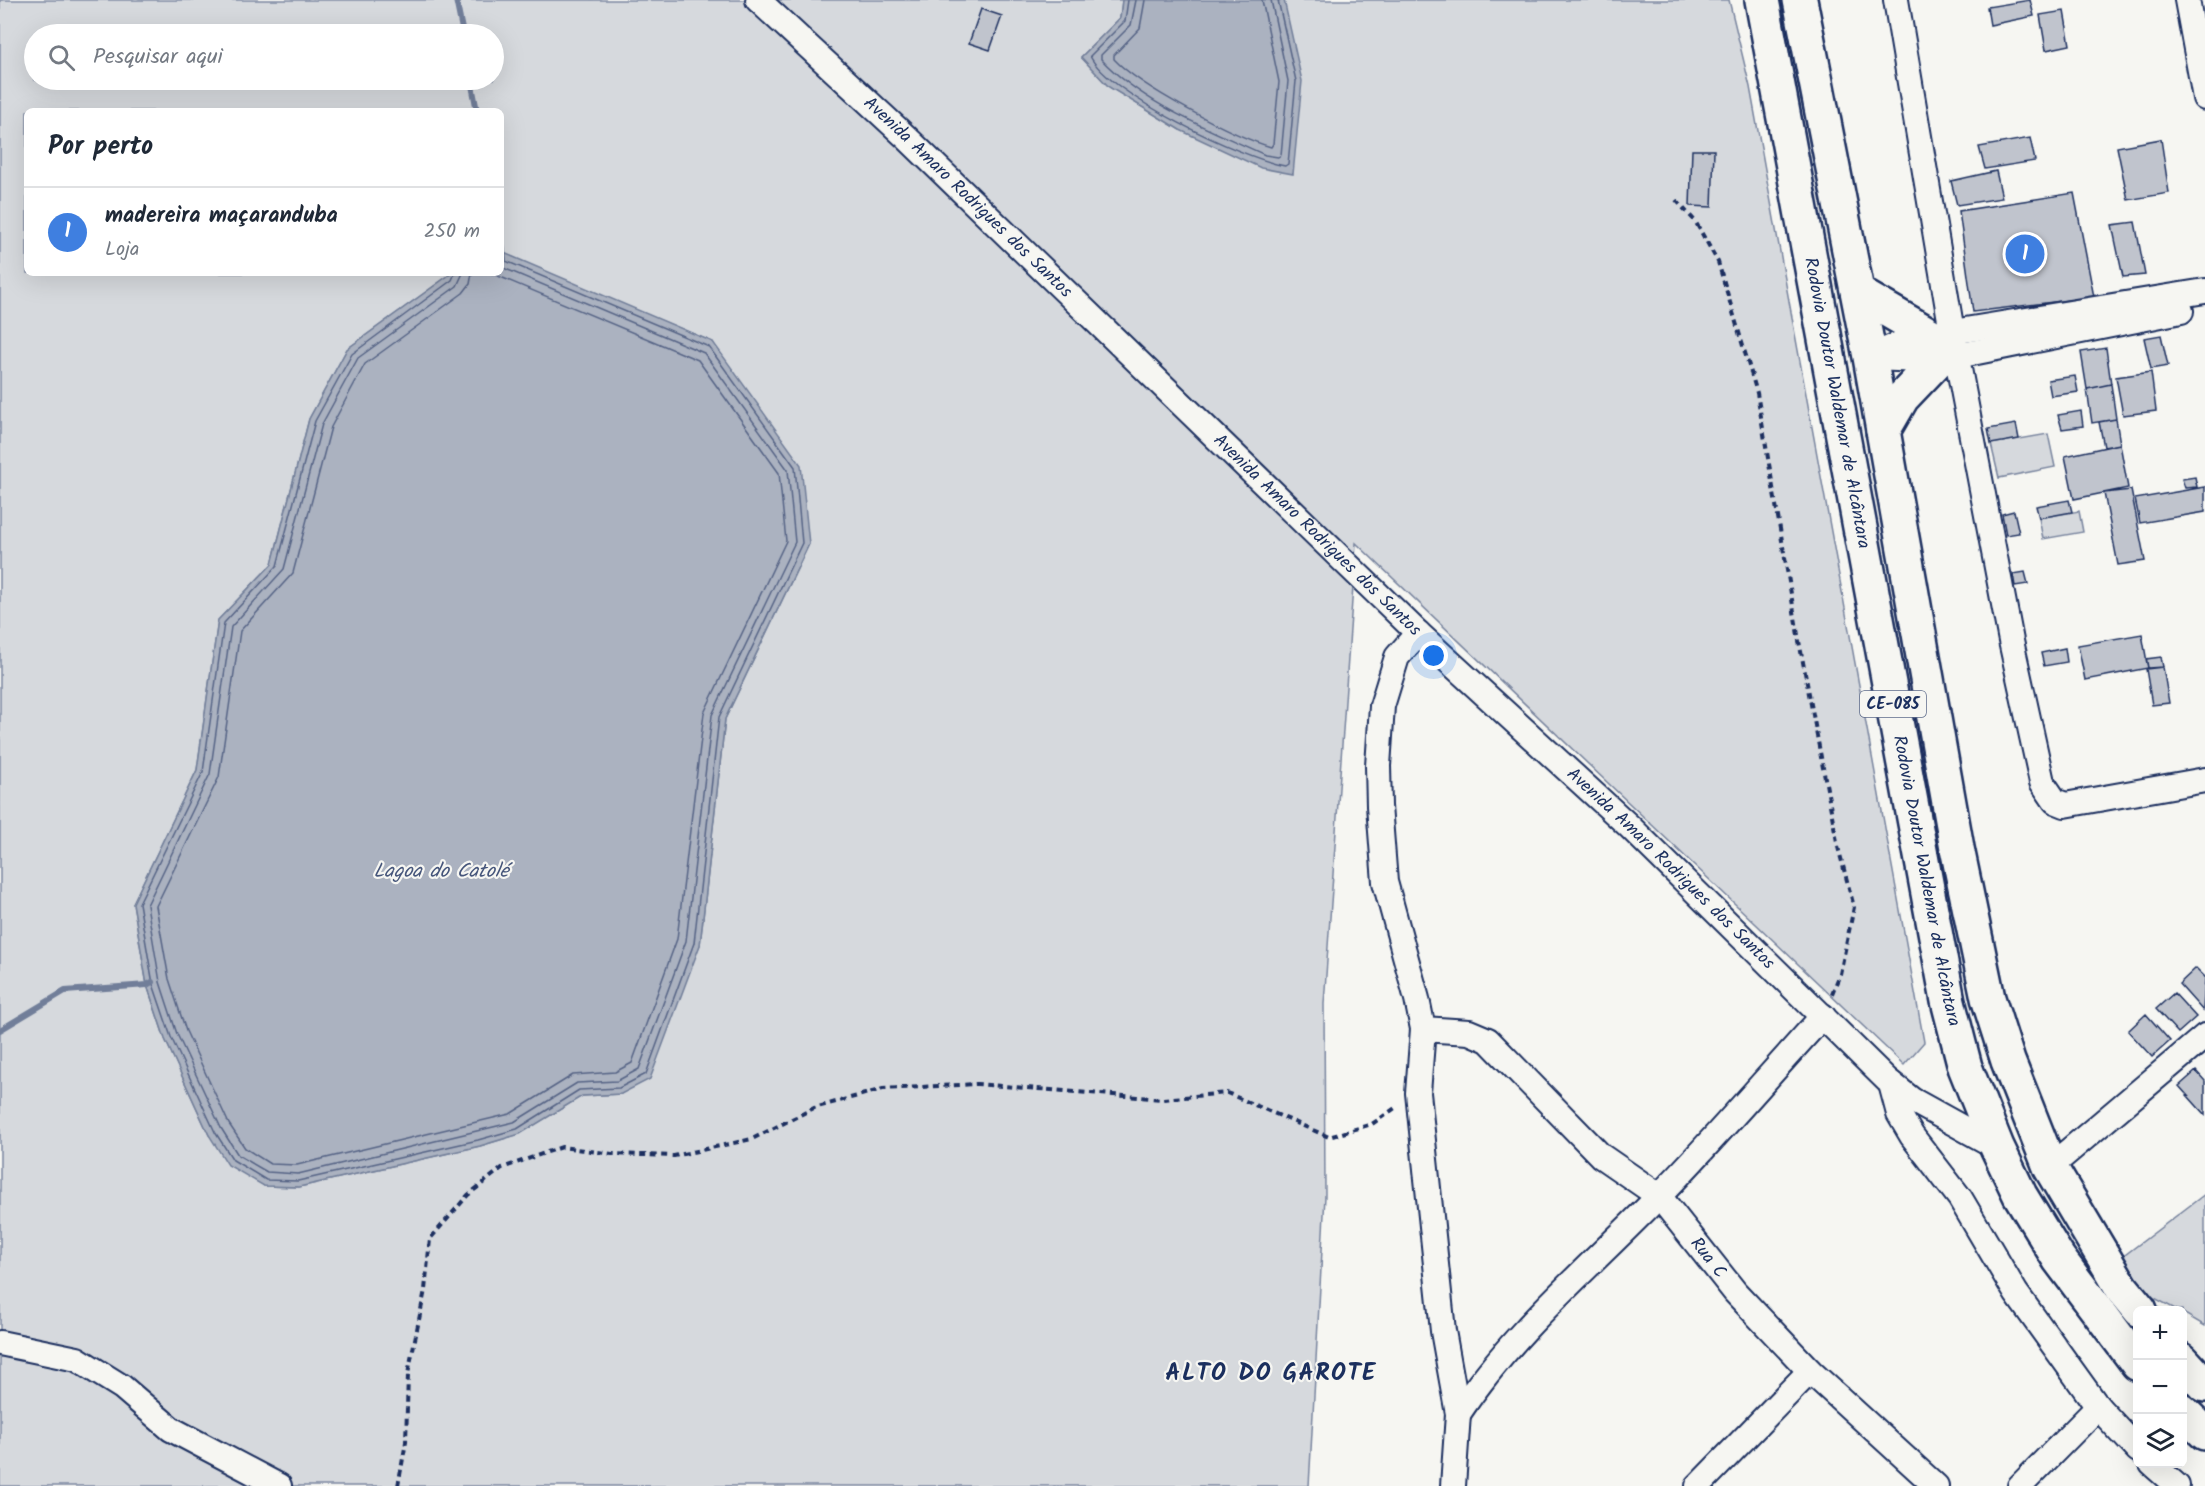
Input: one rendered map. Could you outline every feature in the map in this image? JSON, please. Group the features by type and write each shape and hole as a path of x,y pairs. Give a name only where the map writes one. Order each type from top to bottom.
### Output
{"highway":[{"name":"Rodovia Doutor Waldemar de Alcântara","path":"1762,0 1948,1001 1965,1067 1996,1147 2020,1195 2058,1259 2135,1360"},
{"name":"Rodovia Doutor Waldemar de Alcântara","path":"1800,0 1858,293 1957,848 1988,998 2007,1061 2050,1167 2122,1288 2136,1306"},
{"path":"1858,293 1945,345 1902,398 1883,431"},
{"path":"2187,1365 2205,1385"},
{"path":"2184,1414 2205,1433"}],"street":[{"name":"Avenida Amaro Rodrigues dos Santos","path":"758,0 906,137 1418,633 1629,826 1892,1084 1912,1100 1996,1147"},
{"path":"1896,0 1945,345 2037,764 2047,793 2055,801 2065,805 2205,780"},
{"path":"2187,0 2205,98"},
{"path":"1870,357 1921,360 1945,345 2205,291"},
{"path":"1945,345 2205,307"},
{"path":"1418,633 1397,657 1391,674 1382,706 1378,766 1385,882 1423,1029 1419,1092 1441,1321 1458,1414 1453,1486"},
{"path":"1458,1414 1479,1383 1562,1292 1659,1196 1823,1016"},
{"name":"Rua C","path":"1423,1029 1470,1032 1488,1040 1601,1156 1659,1196 1735,1292 1810,1371 1936,1486"},
{"path":"2050,1167 2205,1036"},
{"path":"1892,1084 1899,1114 1912,1136 1960,1198 2016,1293 2098,1407 2133,1445"},
{"path":"0,1343 77,1359 122,1387 171,1429 279,1486"},
{"path":"1698,1486 1810,1371"},
{"path":"2020,1486 2098,1407"},
{"path":"2157,1468 2177,1486"}],"path":[{"path":"1676,200 1695,221 1718,262 1757,393 1798,641 1838,847 1854,907 1840,974 1823,1016"},
{"path":"398,1486 406,1443 408,1374 425,1290 430,1239 468,1195 502,1168 562,1147 612,1154 674,1155 685,1153 752,1139 814,1108 883,1089 977,1084 1163,1099 1227,1093 1329,1137 1372,1124 1419,1092"}],"shaded area":[{"path":"0,0 1122,0 1120,18 1081,57 1109,87 1180,130 1284,0 1729,0 1750,87 1924,1042 1904,1065 1356,543 1324,1004 1325,1196 1309,1486 0,1486","holes":["24,108 504,108 504,255 713,342 809,544 725,719 700,945 621,1094 582,1096 519,1134 480,1146 299,1187 264,1186 209,1135 165,1039 147,985 133,903 197,770 218,620 272,564 309,419 347,349 448,276 24,276"]},
{"path":"2048,434 2055,467 1999,478 1991,444"},
{"path":"2079,511 2083,532 2043,539 2039,518"},
{"path":"2205,1194 2205,1326 2187,1315 2187,1306 2170,1306 2104,1271"}],"water":[{"path":"1122,0 1284,0 1302,81 1293,174 1261,168 1180,130 1109,87 1081,57 1120,18"},
{"name":"Lagoa do Catolé","path":"504,253 713,342 801,465 809,544 725,719 700,945 650,1079 621,1094 582,1096 520,1134 480,1146 299,1187 264,1186 228,1165 209,1135 165,1039 147,985 133,903 197,770 218,620 272,564 309,419 347,349 448,276 504,276"}],"building":[{"path":"2030,0 2034,16 1990,25 1987,7"},
{"path":"981,9 1002,16 990,50 969,43"},
{"path":"2064,11 2070,45 2046,50 2040,15"},
{"path":"2030,138 2035,161 1985,169 1979,147"},
{"path":"2161,139 2169,193 2128,200 2117,147"},
{"path":"1692,150 1714,150 1712,207 1690,206"},
{"path":"1996,171 2002,198 1957,205 1951,181"},
{"path":"2074,193 2094,297 1973,312 1959,211"},
{"path":"2135,222 2145,275 2123,277 2112,225"},
{"path":"2161,335 2168,366 2151,369 2144,338"},
{"path":"2106,348 2111,384 2087,389 2081,352"},
{"path":"2151,372 2156,411 2123,415 2116,377"},
{"path":"2075,376 2078,392 2051,396 2048,380"},
{"path":"2111,384 2116,419 2092,423 2087,389"},
{"path":"2081,411 2083,426 2062,429 2058,415"},
{"path":"2116,419 2120,444 2104,447 2099,422"},
{"path":"2016,424 2019,439 1991,444 1988,429"},
{"path":"2120,444 2128,488 2074,499 2065,456"},
{"path":"2195,477 2197,487 2185,488 2182,479"},
{"path":"2205,487 2205,512 2140,523 2135,499"},
{"path":"2131,490 2145,561 2118,565 2104,493"},
{"path":"2069,500 2072,512 2039,518 2036,506"},
{"path":"2014,511 2019,533 2006,535 2002,514"},
{"path":"2025,572 2028,584 2015,586 2013,574"},
{"path":"2142,634 2148,668 2085,680 2078,645"},
{"path":"2065,648 2067,662 2044,666 2041,653"},
{"path":"2161,657 2163,667 2148,668 2146,659"},
{"path":"2163,667 2169,703 2152,705 2146,669"},
{"path":"2196,968 2205,977 2203,1011 2179,984"},
{"path":"2174,993 2196,1017 2178,1033 2156,1009"},
{"path":"2146,1014 2170,1041 2152,1057 2128,1031"},
{"path":"2196,1071 2205,1081 2205,1115 2179,1086"}],"waterway":[{"path":"456,0 461,24"},
{"path":"473,90 476,108"},
{"path":"0,1030 65,991 147,985 152,982"}],"place":[{"name":"madereira maçaranduba","path":"2025,254"}],"district":[{"name":"ALTO DO GAROTE","path":"1271,1373"}]}
